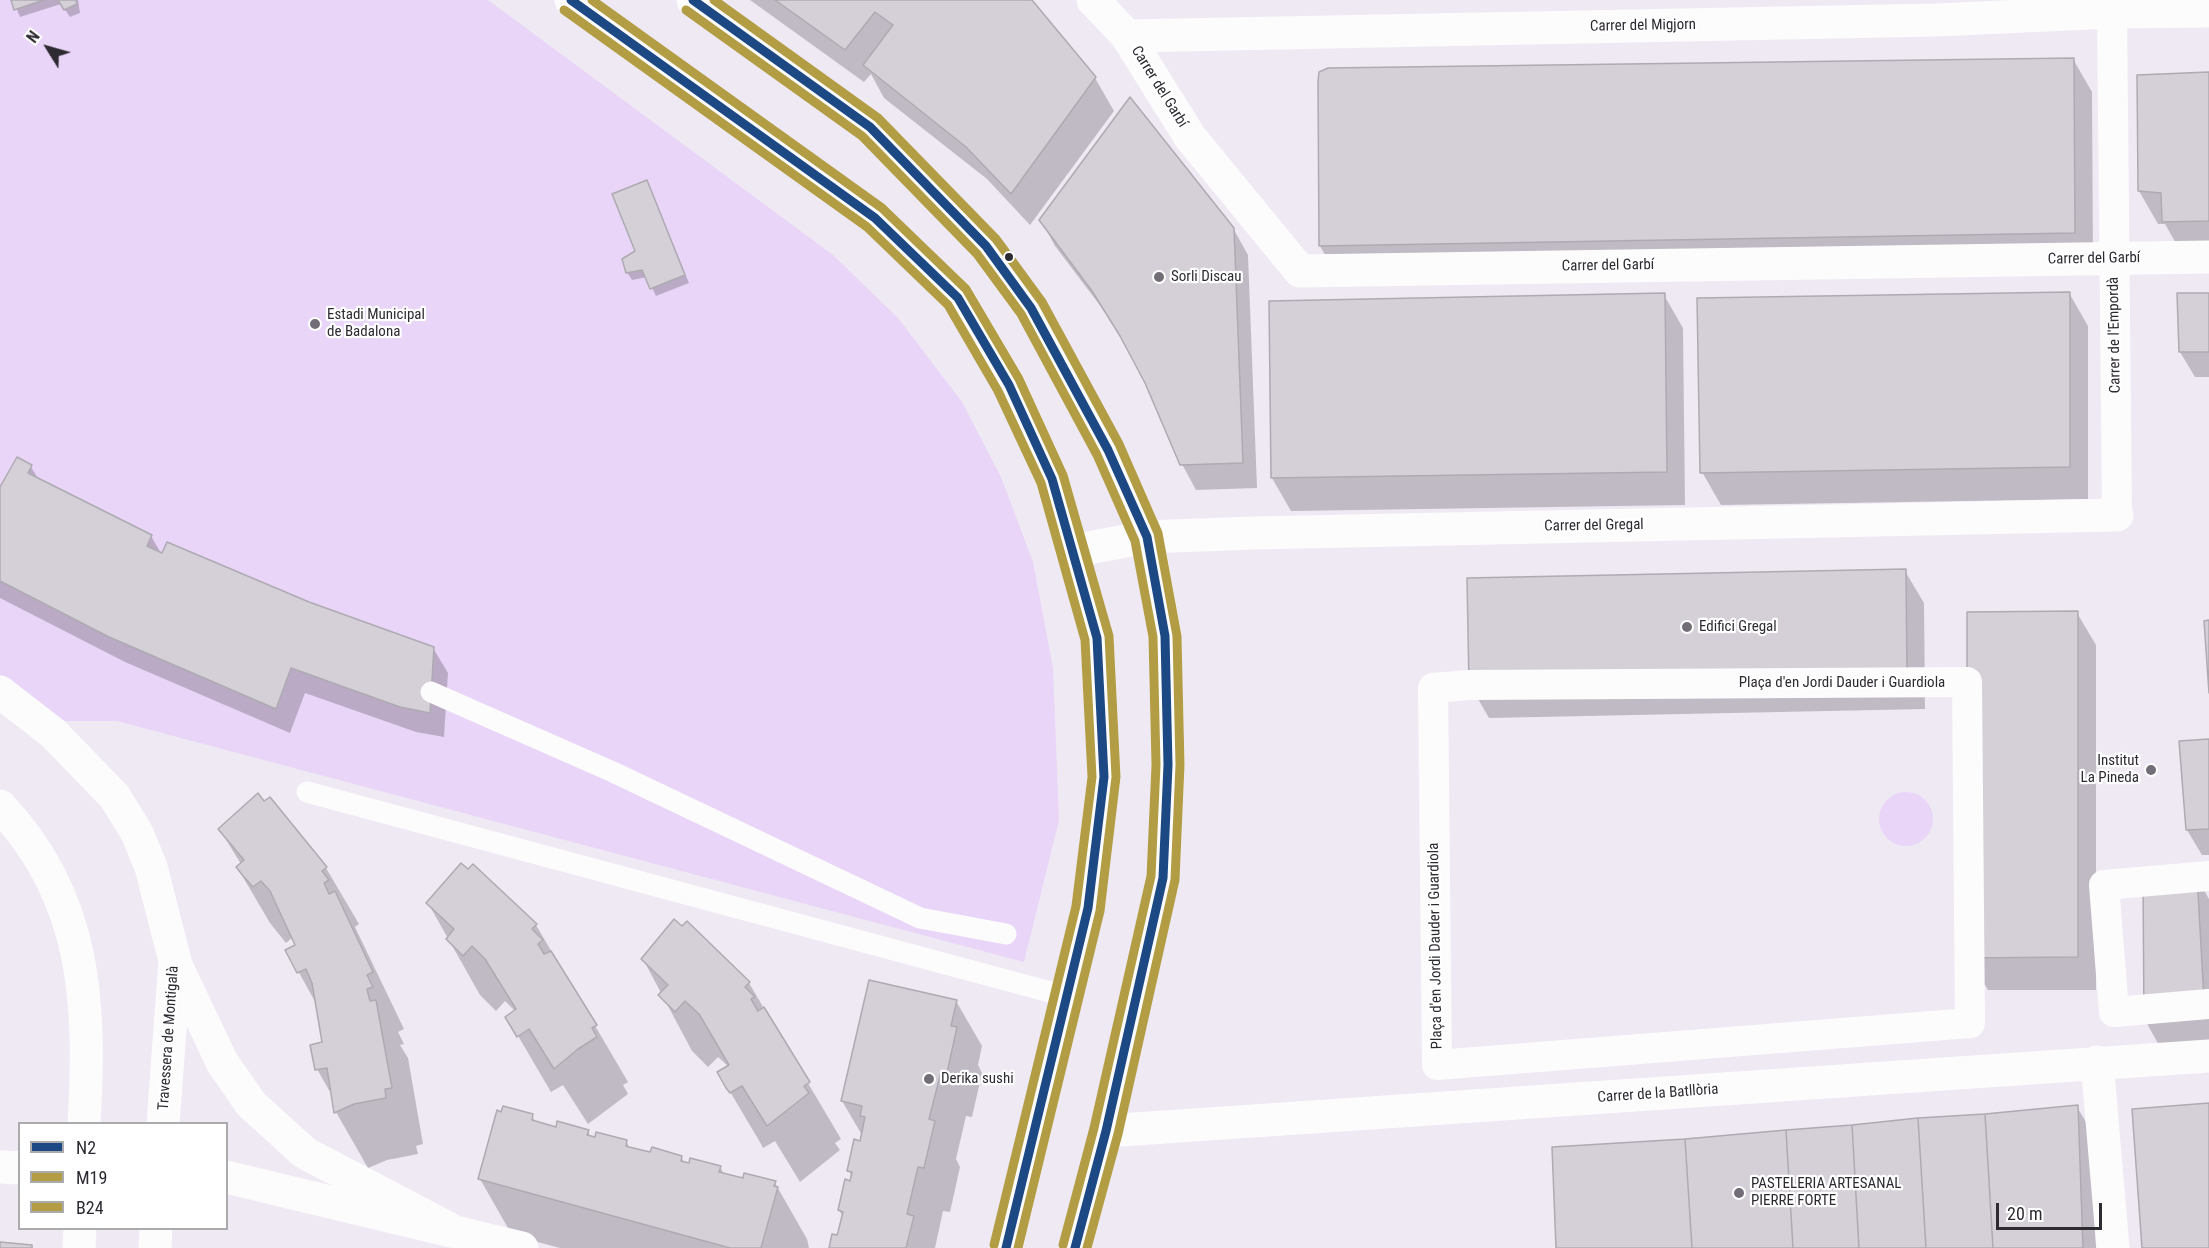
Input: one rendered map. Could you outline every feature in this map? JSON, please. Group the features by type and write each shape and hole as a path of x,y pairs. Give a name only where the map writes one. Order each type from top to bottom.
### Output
{"street":[{"path":"571,0 875,218 958,298 1009,385 1052,479 1097,639 1104,777 1088,908 1006,1248"},
{"path":"693,0 870,127 986,246 1031,308 1108,450 1147,537 1165,636 1168,765 1163,878 1106,1131 1075,1248"},
{"path":"1093,0 1127,36"},
{"name":"Carrer del Migjorn","path":"1127,36 1718,12 2209,11"},
{"name":"Carrer de l'Empordà","path":"2112,12 2117,515"},
{"name":"Carrer del Garbí","path":"1127,36 1190,136 1300,271 2209,258"},
{"name":"Carrer del Gregal","path":"1072,551 1147,537 2117,515"},
{"name":"Plaça d'en Jordi Dauder i Guardiola","path":"1966,682 1970,1023 1437,1065 1433,688 1469,685 1966,682"},
{"name":"Travessera de Montigalà","path":"0,692 53,733 115,798 136,833 151,867 175,961 163,1122"},
{"path":"0,806 17,824 37,853 58,891 74,930 82,974 84,1122"},
{"path":"2209,876 2104,885 2114,1012 2209,1004"},
{"path":"175,961 222,1062 251,1104 305,1153 450,1229"},
{"name":"Carrer de la Batllòria","path":"1106,1131 2209,1056"},
{"path":"2097,1062 2112,1248"},
{"path":"0,1167 18,1168"},
{"path":"228,1177 522,1248"},
{"path":"79,1248 80,1230"},
{"path":"155,1248 156,1230"}],"lane":[{"path":"431,692 614,772 920,918 1005,934"},
{"path":"307,792 1065,996"}],"shaded area":[{"path":"0,0 488,0 833,255 898,318 962,402 1001,477 1033,562 1053,668 1059,820 1024,962 117,721 64,721 0,675"},
{"path":"1901,792 1911,792 1921,796 1929,804 1933,819 1929,834 1921,842 1911,846 1901,846 1891,842 1883,834 1879,824 1879,814 1883,804 1891,796"}],"building":[{"path":"11,0 44,0 14,10"},
{"path":"58,0 76,0 77,4 64,10"},
{"path":"775,0 1032,0 1096,77 1011,194 966,147 863,65 893,25 875,12 845,50"},
{"path":"2074,58 2075,233 1319,246 1318,81 1319,72 1328,68"},
{"path":"2209,72 2209,221 2162,222 2161,193 2138,191 2137,75"},
{"name":"Sorli Discau","path":"1130,97 1234,228 1243,463 1180,465 1145,383 1120,336 1092,291 1039,220"},
{"path":"647,180 685,275 650,289 642,270 626,273 622,259 635,251 612,194"},
{"path":"2070,292 2070,467 1700,473 1697,298"},
{"path":"1665,293 1667,472 1271,478 1269,301"},
{"path":"2177,293 2209,293 2209,352 2179,352"},
{"path":"17,457 32,465 28,473 152,535 147,546 162,553 167,542 309,602 434,647 430,713 400,707 291,668 276,709 109,637 0,581 0,487"},
{"name":"Edifici Gregal","path":"1906,569 1907,677 1469,685 1467,578"},
{"path":"2078,611 2078,957 1967,958 1967,612"},
{"path":"2209,620 2209,693 2204,621"},
{"path":"2209,739 2209,829 2186,830 2179,741"},
{"path":"258,793 264,801 270,797 327,867 322,871 329,880 324,883 329,894 335,891 373,972 367,975 373,987 367,989 370,1001 376,1000 392,1088 385,1089 386,1098 354,1104 334,1113 327,1068 315,1070 310,1045 322,1042 312,983 306,969 297,973 285,950 295,945 270,891 261,881 253,887 244,877 236,867 244,860 218,829"},
{"path":"461,863 468,869 473,864 537,924 532,929 543,940 538,944 544,954 551,951 597,1025 592,1028 597,1037 554,1069 529,1029 517,1037 505,1017 516,1009 485,959 472,946 463,956 446,939 454,929 426,903"},
{"path":"2197,874 2205,1018 2144,1022 2143,878"},
{"path":"674,919 682,926 687,921 750,982 745,987 755,997 751,999 758,1011 764,1007 810,1082 804,1086 809,1093 767,1126 742,1086 730,1093 726,1088 717,1072 729,1065 699,1014 685,1001 675,1012 658,995 668,985 641,959"},
{"path":"869,980 957,1000 951,1026 957,1027 947,1073 941,1072 929,1119 935,1121 924,1168 918,1167 907,1214 914,1216 906,1248 829,1248 832,1234 837,1235 843,1212 838,1210 845,1179 850,1181 852,1172 847,1171 854,1139 860,1141 865,1117 860,1116 862,1106 841,1101"},
{"path":"2209,1103 2209,1248 2142,1248 2132,1109"},
{"path":"2078,1105 2083,1248 1993,1248 1985,1114"},
{"path":"503,1106 533,1114 532,1120 556,1127 557,1121 589,1130 587,1135 595,1137 596,1132 627,1140 626,1146 629,1147 650,1152 652,1147 682,1156 681,1161 689,1163 690,1158 721,1166 719,1172 743,1178 744,1173 776,1181 774,1186 778,1187 761,1248 730,1248 478,1179 497,1110 501,1112"},
{"path":"1985,1114 1993,1248 1926,1248 1918,1118"},
{"path":"1918,1118 1926,1248 1859,1248 1852,1125"},
{"path":"1852,1125 1859,1248 1793,1248 1786,1130"},
{"name":"PASTELERIA ARTESANAL PIERRE FORTE","path":"1786,1130 1793,1248 1692,1248 1685,1139"},
{"path":"1685,1139 1692,1248 1556,1248 1552,1147"},
{"path":"0,1242 32,1245 32,1248 0,1248"}],"transit line":[{"name":"N2","path":"571,0 875,218 958,298 1009,385 1052,479 1097,638 1104,777 1088,908 1006,1248"},
{"name":"B24","path":"592,0 882,208 966,289 1019,379 1063,475 1109,636 1116,777 1100,911 1018,1248"},
{"name":"N2","path":"693,0 870,127 986,246 1031,308 1108,450 1147,537 1165,636 1168,765 1163,878 1106,1131 1075,1248"},
{"name":"B24","path":"714,0 878,118 996,239 1042,302 1119,444 1158,533 1177,636 1180,765 1175,880 1118,1134 1087,1248"},
{"name":"M19","path":"564,10 867,227 948,305 998,391 1041,483 1085,640 1092,777 1076,906 994,1245"},
{"name":"M19","path":"686,10 862,136 977,254 1021,314 1097,455 1135,541 1153,637 1156,765 1151,876 1094,1128 1063,1245"}],"place":[{"name":"Sorli Discau","path":"1159,277"},
{"name":"Estadi Municipal de Badalona","path":"315,324"},
{"name":"Edifici Gregal","path":"1687,627"},
{"name":"Institut La Pineda","path":"2151,770"},
{"name":"Derika sushi","path":"929,1079"},
{"name":"PASTELERIA ARTESANAL PIERRE FORTE","path":"1739,1193"}]}
